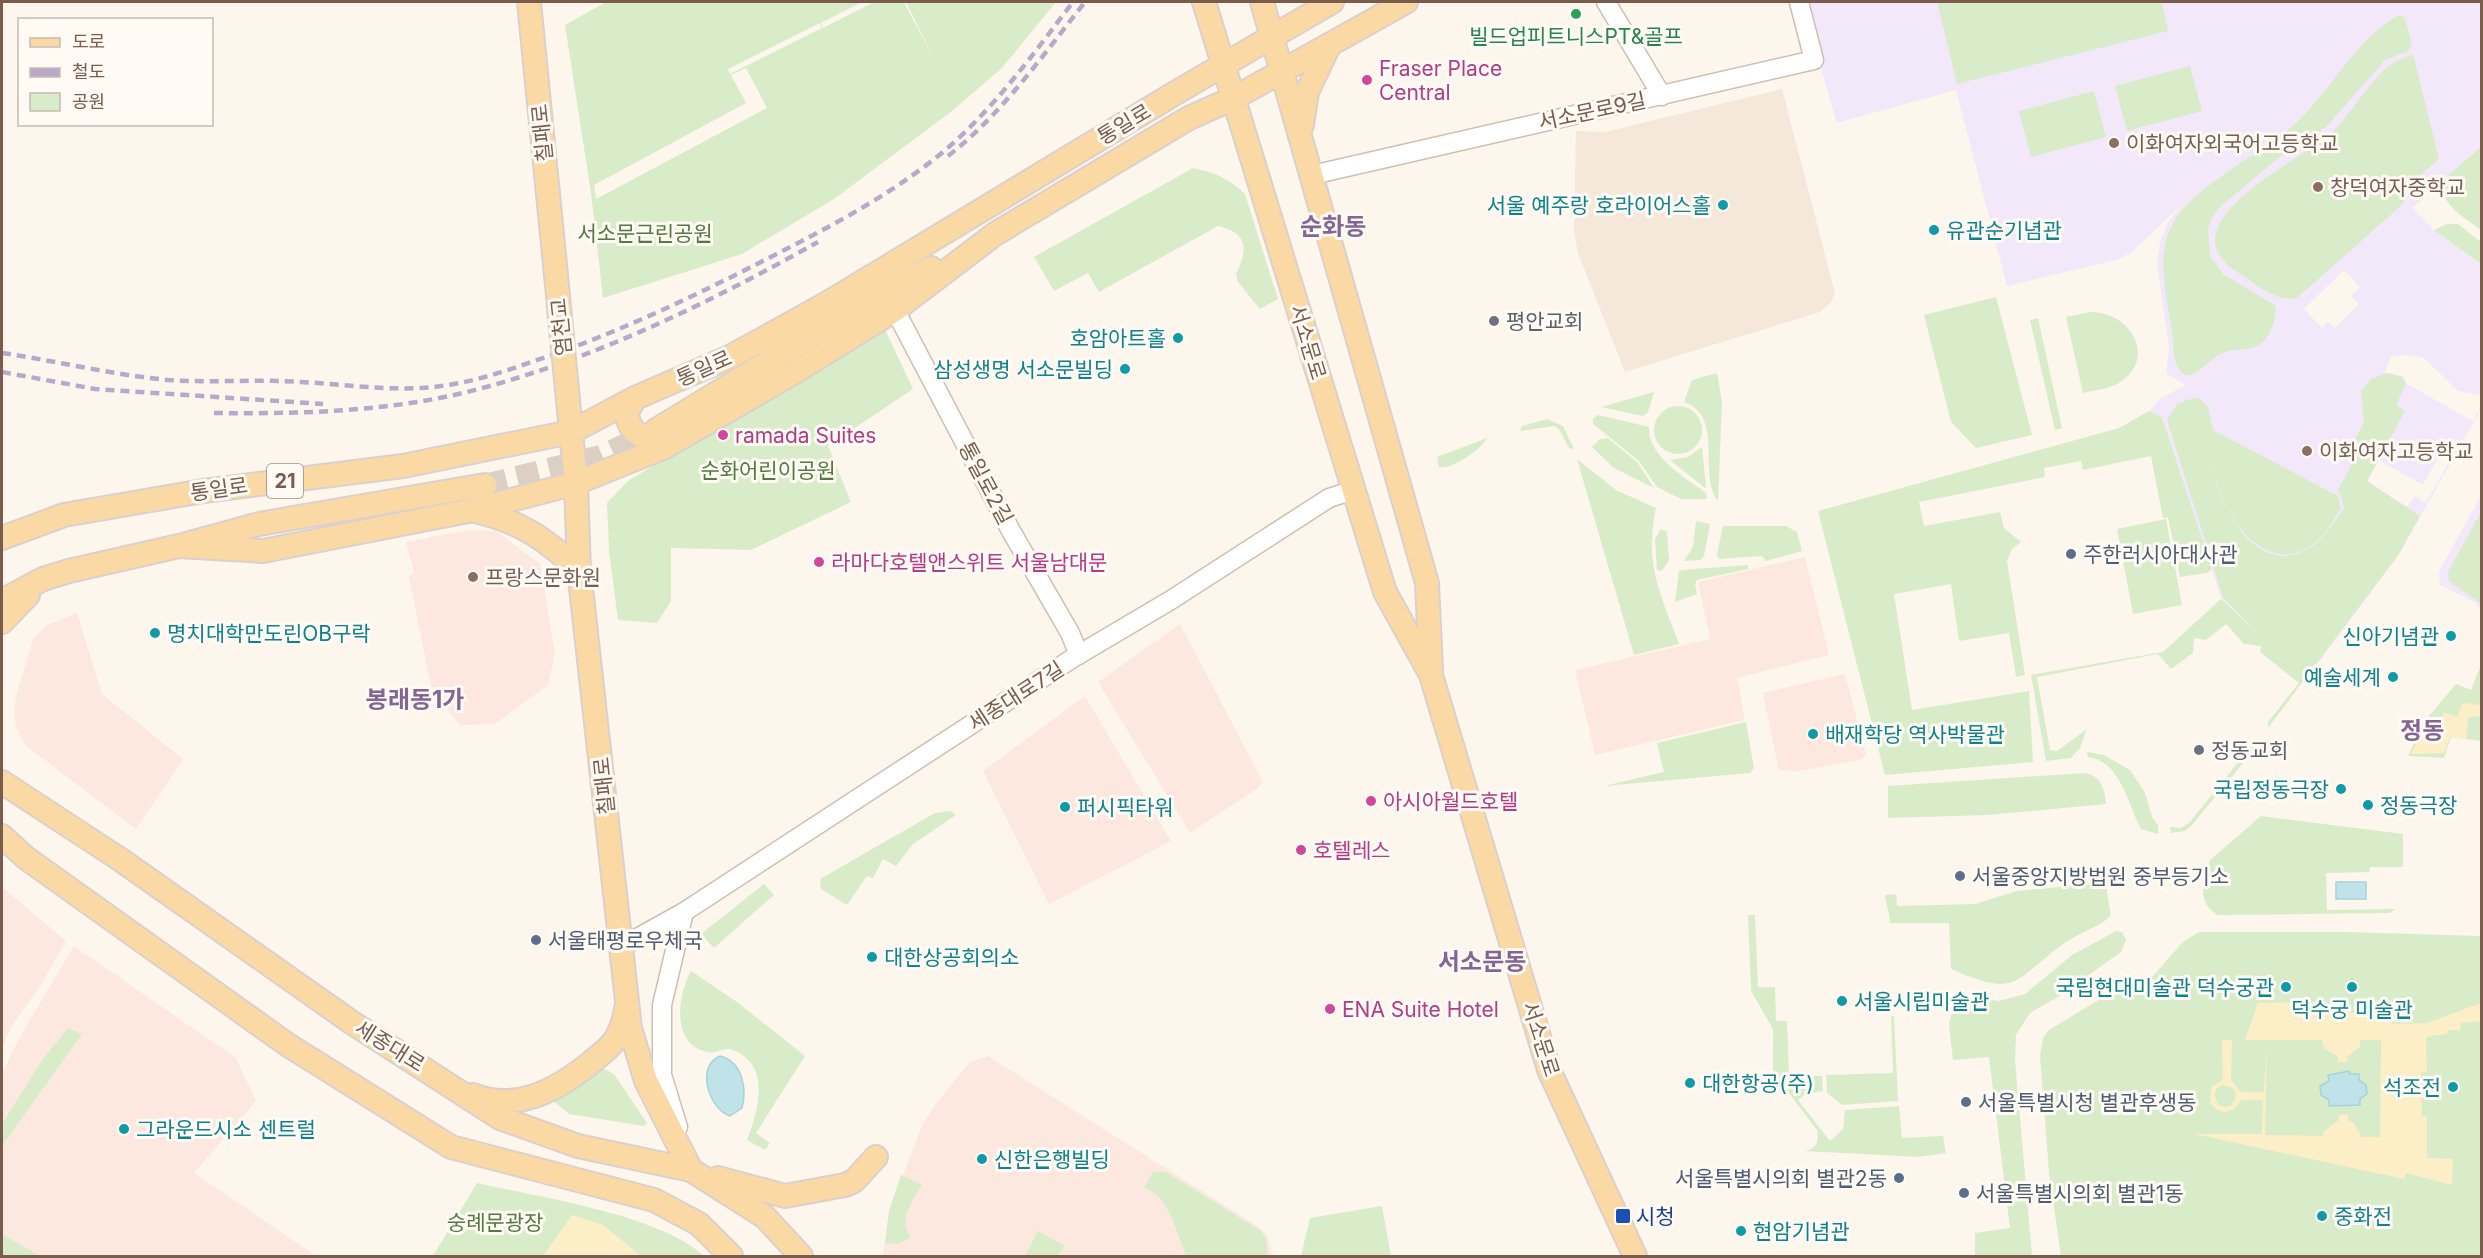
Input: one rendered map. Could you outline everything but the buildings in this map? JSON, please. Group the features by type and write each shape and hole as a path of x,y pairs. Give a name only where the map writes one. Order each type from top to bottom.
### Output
{"main road":[{"name":"칠패로","path":"529,2 555,265"},
{"name":"서소문로","path":"1204,2 1385,592 1431,675 1549,1071 1635,1257"},
{"name":"서소문로","path":"1262,2 1427,583 1431,675"},
{"name":"통일로","path":"2,538 64,515 214,490 403,466 571,432 635,398 730,357 826,304 1332,2"},
{"name":"통일로","path":"660,439 860,306 995,234 1190,118 1234,98 1406,2"},
{"path":"1301,136 1307,92 1329,46"},
{"name":"통일로","path":"179,546 263,550 473,510 576,483 795,372 895,310 995,234"},
{"name":"염천교","path":"555,265 567,390"},
{"name":"칠패로","path":"567,390 576,483 579,570 627,1008 636,1055 646,1081 691,1170"},
{"path":"635,398 627,412 630,426 641,436 660,439"},
{"name":"통일로","path":"2,601 43,579 259,524 485,485"},
{"path":"473,510 517,523 556,549 579,570"},
{"path":"2,622 43,579"},
{"name":"세종대로","path":"4,780 351,1022 450,1083 500,1118 578,1146 691,1170 765,1217 801,1257"},
{"path":"2,836 35,864 288,1045 451,1147 654,1200 699,1224 731,1257"},
{"path":"450,1083 490,1101 527,1098 545,1092 604,1052 616,1039 627,1008"},
{"path":"691,1170 785,1196 822,1191 854,1181 876,1157"}],"street":[{"path":"1606,2 1662,96"},
{"name":"서소문로9길","path":"1312,175 1516,126 1662,96 1814,60 1800,2"},
{"name":"통일로2길","path":"895,310 1011,531 1070,633 1079,655"},
{"name":"세종대로7길","path":"621,947 684,912 1079,655 1172,600 1329,498 1354,490"},
{"path":"684,912 662,1005 662,1075 691,1170"}],"shaded area":[{"path":"1801,2 2481,2 2481,147 2412,208 2434,230 2481,264 2481,395 2458,391 2424,358 2406,355 2391,357 2385,373 2403,376 2407,384 2473,421 2481,406 2481,409 2399,554 2306,679 2221,598 2162,417 2149,411 2160,399 2185,385 2166,373 2169,349 2157,262 2160,242 2168,222 2187,200 2133,251 2120,259 2007,286 1956,90 1837,123","holes":["2344,270 2360,287 2351,296 2359,304 2335,328 2328,322 2322,328 2304,309","2449,437 2460,443 2426,503 2415,496 2407,507 2367,482 2379,460 2423,485"]},
{"path":"1782,89 1835,293 1831,302 1820,312 1625,372 1578,253 1574,231 1576,131 1605,132"},
{"path":"2481,496 2481,610 2474,602 2440,585 2439,571"},
{"path":"469,530 496,531 540,564 555,654 548,685 495,724 460,725 432,691 409,577 414,573 406,542"},
{"path":"1805,557 1829,655 1737,678 1745,720 1595,755 1575,670 1710,639 1698,582"},
{"path":"77,613 102,694 183,759 136,829 25,745 16,727 14,713 16,696 33,639 47,625"},
{"path":"1180,624 1263,782 1255,790 1190,833 1098,682"},
{"path":"1845,674 1866,755 1860,760 1793,772 1781,770 1778,767 1763,693"},
{"path":"1085,696 1171,841 1049,904 983,771"},
{"path":"2,887 66,941 39,988 13,1024 2,1047"},
{"path":"74,946 236,1058 256,1101 194,1173 316,1256 2,1256 2,1074 21,1035"},
{"path":"988,1056 1259,1227 1267,1235 1272,1256 883,1256 889,1211 923,1123 970,1062"}],"green space":[{"name":"서소문근린공원","path":"606,2 862,2 821,23 823,28 874,2 904,2 935,61 906,2 1056,2 1002,68 952,111 834,199 742,254 603,298 591,193 565,25","holes":["820,23 822,28 730,74 728,69","746,68 767,108 596,199 594,185 746,103 731,75"]},
{"path":"1937,2 2162,2 2168,31 1957,84"},
{"path":"2399,15 2405,18 2412,44 2408,51 2385,60 2326,127 2283,154 2222,205 2213,216 2208,228 2210,256 2223,274 2276,306 2275,319 2267,337 2257,346 2226,352 2196,373 2184,374 2174,357 2165,291 2163,258 2171,227 2181,211 2195,197 2286,132 2300,119 2370,37"},
{"path":"2413,54 2439,159 2406,188 2403,204 2297,298 2289,299 2274,295 2240,274 2220,255 2216,236 2224,216 2265,178 2329,135 2377,77 2398,60"},
{"path":"2190,66 2202,111 2127,131 2115,86"},
{"path":"2094,91 2106,137 2031,157 2019,111"},
{"path":"2481,147 2481,230 2449,204 2442,189 2442,181"},
{"path":"1193,168 1221,177 1234,184 1245,194 1278,299 1260,309 1238,282 1236,274 1244,250 1240,238 1236,233 1218,226 1099,292 1088,273 1054,291 1034,257"},
{"path":"2447,224 2458,224 2481,242 2481,264 2434,230"},
{"path":"1996,297 2032,435 1976,448 1951,422 1924,315"},
{"path":"2091,312 2117,319 2127,327 2138,348 2137,359 2132,371 2118,384 2083,393 2066,317"},
{"path":"2038,318 2062,428 2055,430 2030,320"},
{"name":"순화어린이공원","path":"883,325 913,389 828,446 851,502 751,550 671,548 671,601 657,623 618,620 609,551 607,503 628,481"},
{"path":"1717,373 1722,402 1718,501 1712,489 1704,419 1696,409 1684,402 1692,380"},
{"path":"2388,373 2402,377 2406,384 2396,405 2405,411 2367,481 2420,516 2399,554 2268,728 2268,722 2299,683 2260,652 2261,646 2244,644 2226,624 2206,640 2194,638 2193,653 2171,669 2158,654 2037,677 2050,750 2057,751 2087,729 2080,748 2071,758 2046,761 2031,675 2163,652 2221,599 2261,636 2223,598 2167,420 2178,403 2198,397 2208,407 2213,430 2338,496 2341,509 2310,547 2316,543 2327,532 2344,508 2340,493 2337,492 2358,452 2351,447 2364,422 2361,391 2371,379","holes":["2230,513 2250,539 2262,548 2275,553 2289,554 2310,547 2286,556 2269,553 2254,544 2241,531"]},
{"path":"1654,392 1648,412 1643,416 1601,407"},
{"path":"1673,406 1683,406 1695,413 1702,425 1702,435 1695,447 1683,454 1673,454 1658,443 1654,435 1654,425 1665,410"},
{"path":"2149,411 2162,417 2212,569 2207,573 2180,577 2168,517 2163,518 2151,456 2083,470 2081,461 2044,468 2045,477 1919,502 1924,526 2000,512 2004,528 2021,542 2012,549 2007,561 2025,675 2016,677 2009,633 1959,641 1951,584 1894,594 1912,710 2029,691 2033,762 1885,775 1818,511 2119,428"},
{"path":"1598,415 1649,427 1650,438 1661,457 1678,473 1706,493 1707,499 1681,499 1657,487 1639,461 1593,424 1593,419"},
{"path":"1547,419 1563,426 1574,449 1569,448 1559,429 1554,426 1520,431 1522,426"},
{"path":"1487,438 1480,447 1466,457 1451,465 1439,467 1437,457"},
{"path":"1608,438 1637,462 1654,488 1614,468 1592,447 1600,439"},
{"path":"1702,447 1705,488 1670,460 1688,457"},
{"path":"1577,459 1616,490 1656,508 1652,546 1653,562 1660,593 1679,644 1634,655"},
{"path":"2481,512 2481,604 2449,581 2448,572"},
{"path":"2166,519 2182,605 2133,614 2117,529"},
{"path":"1696,521 1710,524 1704,556 1701,560 1684,561 1693,547"},
{"path":"1723,526 1786,526 1797,532 1802,551 1766,561 1762,556 1719,559 1717,554"},
{"path":"1661,529 1667,532 1669,560 1662,571 1657,570 1655,539"},
{"path":"1748,565 1748,569 1697,580 1695,584 1697,594 1675,602 1679,571"},
{"path":"2480,667 2481,741 2451,737 2444,758 2408,756 2415,741 2414,734 2456,684 2471,690"},
{"path":"1746,722 1754,768 1750,773 1604,786 1664,772 1657,743"},
{"path":"2253,744 2259,744 2191,826 2185,831 2171,833 2170,827 2181,828 2189,823"},
{"path":"2087,752 2104,755 2130,770 2145,793 2153,819 2158,825 2158,834 2141,829 2116,775 2099,760 2088,757"},
{"path":"2085,773 2095,777 2101,784 2106,804 1988,815 1888,818 1888,786"},
{"path":"951,811 956,815 913,844 896,866 883,859 873,878 867,876 847,905 821,889 820,879 935,813"},
{"path":"2261,816 2403,834 2403,867 2370,867 2369,872 2326,873 2327,910 2395,909 2390,913 2217,915 2207,906 2203,895 2204,879 2210,860"},
{"path":"2090,872 2105,880 2111,916 2063,944 2013,982 1990,983 1951,969 1949,923 1890,923 1885,895 1896,894 1897,906 1975,904 2017,891 2091,884"},
{"path":"764,884 774,895 714,948 701,934"},
{"path":"1748,915 1755,915 1758,987 1775,987 1776,1021 1787,1021 1789,1076 1822,1076 1823,1091 1806,1094 1798,1100 1830,1141 1843,1129 1845,1110 1899,1106 1902,1138 1943,1136 1946,1153 1918,1157 1805,1151 1816,1144 1817,1130 1773,1072 1773,1029 1751,991"},
{"path":"2116,931 2122,932 2126,940 2121,952 2058,997 2030,1013 2016,1035 2015,1060 2032,1256 1975,1256 1975,1233 2010,1228 1989,1057 1953,1060 1949,1024 1955,1001 1967,997 1999,1001 2025,994 2072,955"},
{"path":"2199,932 2346,932 2481,936 2481,1256 2061,1256 2049,1173 2040,1055 2043,1038 2049,1030 2117,989 2143,983 2153,976 2183,942"},
{"path":"691,971 737,1002 805,1056 756,1133 770,1143 765,1150 747,1140 755,1115 759,1088 752,1065 743,1056 730,1049 707,1052 695,1047 687,1039 682,1029 680,1017 683,992"},
{"path":"1891,1016 1894,1016 1898,1101 1842,1105 1827,1093 1826,1075 1893,1073"},
{"path":"68,1028 82,1034 2,1146 2,1124 43,1059"},
{"path":"601,1067 614,1074 647,1123 644,1126 569,1114 552,1100"},
{"path":"1153,1172 1166,1172 1261,1231 1266,1239 1268,1256 1186,1256 1166,1206 1153,1191 1144,1188"},
{"path":"901,1175 922,1185 906,1217 907,1231 911,1237 898,1244 885,1243 889,1211"},
{"name":"숭례문광장","path":"477,1183 564,1201 629,1219 659,1229 704,1256 433,1256"},
{"path":"1382,1206 1391,1256 1301,1256 1310,1218"},
{"path":"1038,1231 1065,1246 1057,1256 1025,1256"},
{"path":"2,1234 40,1256 2,1256"}],"sand":[{"path":"2463,703 2481,705 2481,716 2468,717 2466,739 2450,737 2444,753 2411,754 2417,742 2415,735 2437,738 2443,713 2457,716"},
{"path":"2392,1000 2392,1024 2427,1023 2481,1003 2481,1021 2461,1023 2460,1030 2448,1030 2447,1034 2426,1038 2427,1072 2421,1073 2422,1116 2427,1117 2427,1158 2453,1159 2452,1185 2406,1173 2404,1179 2194,1134 2262,1134 2263,1100 2241,1100 2235,1108 2227,1112 2218,1110 2210,1103 2211,1088 2223,1079 2222,1040 2232,1040 2231,1080 2241,1092 2264,1092 2267,1041 2265,1135 2323,1136 2324,1131 2339,1120 2339,1115 2348,1114 2348,1120 2354,1123 2361,1137 2380,1137 2381,1040 2361,1040 2359,1048 2347,1057 2347,1062 2338,1062 2338,1057 2324,1048 2322,1040 2245,1040 2258,1003 2322,1002 2325,1013 2361,1012 2364,1001","holes":["2223,1085 2233,1088 2236,1095 2232,1105 2225,1107 2219,1105 2214,1095 2217,1088"]},
{"path":"572,1215 603,1225 641,1256 543,1256"}],"water":[{"path":"2336,882 2366,882 2366,899 2336,899"},
{"path":"720,1056 734,1064 742,1077 744,1093 742,1108 730,1116 716,1105 708,1087 708,1069 712,1061"},
{"path":"2349,1071 2350,1074 2359,1074 2359,1080 2366,1085 2367,1094 2360,1099 2360,1105 2329,1106 2329,1100 2321,1095 2320,1086 2329,1081 2328,1075"}],"tunnel":[{"path":"485,485 601,456 656,430"}],"railway":[{"path":"2,353 168,380 284,381 421,388 483,378 597,338 650,316 777,254 875,200 921,169 961,136 1012,80 1073,2"},
{"path":"948,156 1004,103 1085,2"},
{"path":"214,413 309,412 373,408 436,399 513,379 559,364 647,329 691,309 818,242"},
{"path":"2,372 95,389 323,404"}],"place":[{"name":"빌드업피트니스PT&골프","path":"1576,14"},
{"name":"Fraser Place Central","path":"1367,80"},
{"name":"이화여자외국어고등학교","path":"2114,143"},
{"name":"창덕여자중학교","path":"2318,187"},
{"name":"서울 예주랑 호라이어스홀","path":"1723,205"},
{"name":"유관순기념관","path":"1934,230"},
{"name":"평안교회","path":"1494,321"},
{"name":"호암아트홀","path":"1178,338"},
{"name":"삼성생명 서소문빌딩","path":"1125,369"},
{"name":"ramada Suites","path":"723,435"},
{"name":"이화여자고등학교","path":"2307,451"},
{"name":"주한러시아대사관","path":"2071,554"},
{"name":"라마다호텔앤스위트 서울남대문","path":"819,562"},
{"name":"프랑스문화원","path":"473,577"},
{"name":"명치대학만도린OB구락","path":"155,633"},
{"name":"신아기념관","path":"2451,636"},
{"name":"예술세계","path":"2393,677"},
{"name":"배재학당 역사박물관","path":"1813,734"},
{"name":"정동교회","path":"2199,750"},
{"name":"국립정동극장","path":"2341,789"},
{"name":"아시아월드호텔","path":"1371,801"},
{"name":"정동극장","path":"2368,805"},
{"name":"퍼시픽타워","path":"1065,807"},
{"name":"호텔레스","path":"1301,850"},
{"name":"서울중앙지방법원 중부등기소","path":"1960,876"},
{"name":"서울태평로우체국","path":"536,940"},
{"name":"대한상공회의소","path":"872,957"},
{"name":"국립현대미술관 덕수궁관","path":"2286,987"},
{"name":"덕수궁 미술관","path":"2352,987"},
{"name":"서울시립미술관","path":"1842,1001"},
{"name":"ENA Suite Hotel","path":"1330,1009"},
{"name":"대한항공(주)","path":"1690,1083"},
{"name":"석조전","path":"2453,1087"},
{"name":"서울특별시청 별관후생동","path":"1966,1102"},
{"name":"그라운드시소 센트럴","path":"124,1129"},
{"name":"신한은행빌딩","path":"982,1159"},
{"name":"서울특별시의회 별관2동","path":"1899,1178"},
{"name":"서울특별시의회 별관1동","path":"1964,1193"},
{"name":"시청","path":"1623,1216"},
{"name":"중화전","path":"2322,1216"},
{"name":"현암기념관","path":"1741,1231"}],"district":[{"name":"순화동","path":"1333,226"},
{"name":"봉래동1가","path":"415,699"},
{"name":"정동","path":"2422,730"},
{"name":"서소문동","path":"1482,961"}]}
